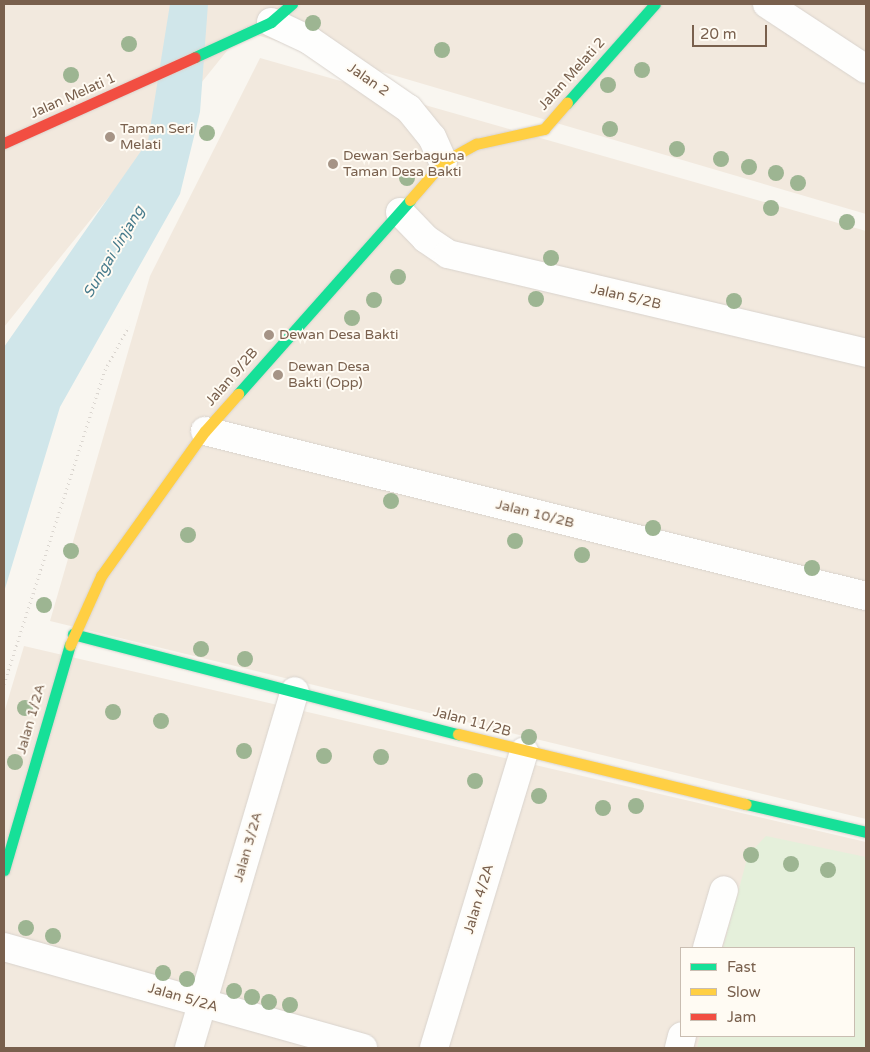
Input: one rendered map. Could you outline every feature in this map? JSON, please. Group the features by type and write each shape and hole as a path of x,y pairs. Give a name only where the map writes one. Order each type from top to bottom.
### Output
{"street":[{"name":"Jalan Melati 1","path":"4,143 272,22 292,4"},
{"name":"Jalan Melati 2","path":"443,162 476,144 502,137 528,135 544,129 655,4"},
{"path":"767,4 866,69"},
{"name":"Jalan 2","path":"272,22 309,40 409,110 432,137 443,162"},
{"name":"Jalan 9/2B","path":"72,634 101,576 204,432 443,162"},
{"name":"Jalan 5/2B","path":"400,212 426,239 448,254 866,354"},
{"name":"Jalan 10/2B","path":"204,432 866,596"},
{"name":"Jalan 11/2B","path":"72,634 524,751 866,832"},
{"name":"Jalan 1/2A","path":"4,870 72,634"},
{"name":"Jalan 3/2A","path":"189,1048 295,691"},
{"name":"Jalan 4/2A","path":"434,1048 524,751"},
{"path":"707,947 724,890"},
{"name":"Jalan 5/2A","path":"4,947 363,1048"}],"path":[{"path":"4,684 105,370 130,326"}],"shaded area":[{"path":"4,4 866,4 866,214 243,31 4,327"},
{"path":"260,58 866,231 866,819 50,621 150,276"},
{"path":"24,646 866,842 866,1048 4,1048 4,713"}],"green space":[{"path":"766,836 866,857 866,1048 697,1048 700,1037 855,1037 855,947 723,947 748,855"}],"water":[{"name":"Sungai Jinjang","path":"170,4 208,4 200,112 180,194 60,407 4,592 4,347 148,141"}],"traffic: fast":[{"path":"195,57 271,22 292,4"},
{"path":"567,103 655,4"},
{"path":"238,394 410,200"},
{"path":"73,634 458,734"},
{"path":"4,870 70,645"},
{"path":"746,804 866,832"}],"traffic: slow":[{"path":"410,200 443,162 476,144 544,129 567,103"},
{"path":"70,645 101,576 205,431 238,394"},
{"path":"458,734 746,804"}],"traffic: jam":[{"path":"4,143 195,57"}],"place":[{"name":"Taman Seri Melati","path":"110,137"},
{"name":"Dewan Serbaguna Taman Desa Bakti","path":"333,164"},
{"name":"Dewan Desa Bakti","path":"269,335"},
{"name":"Dewan Desa Bakti (Opp)","path":"278,375"}]}
